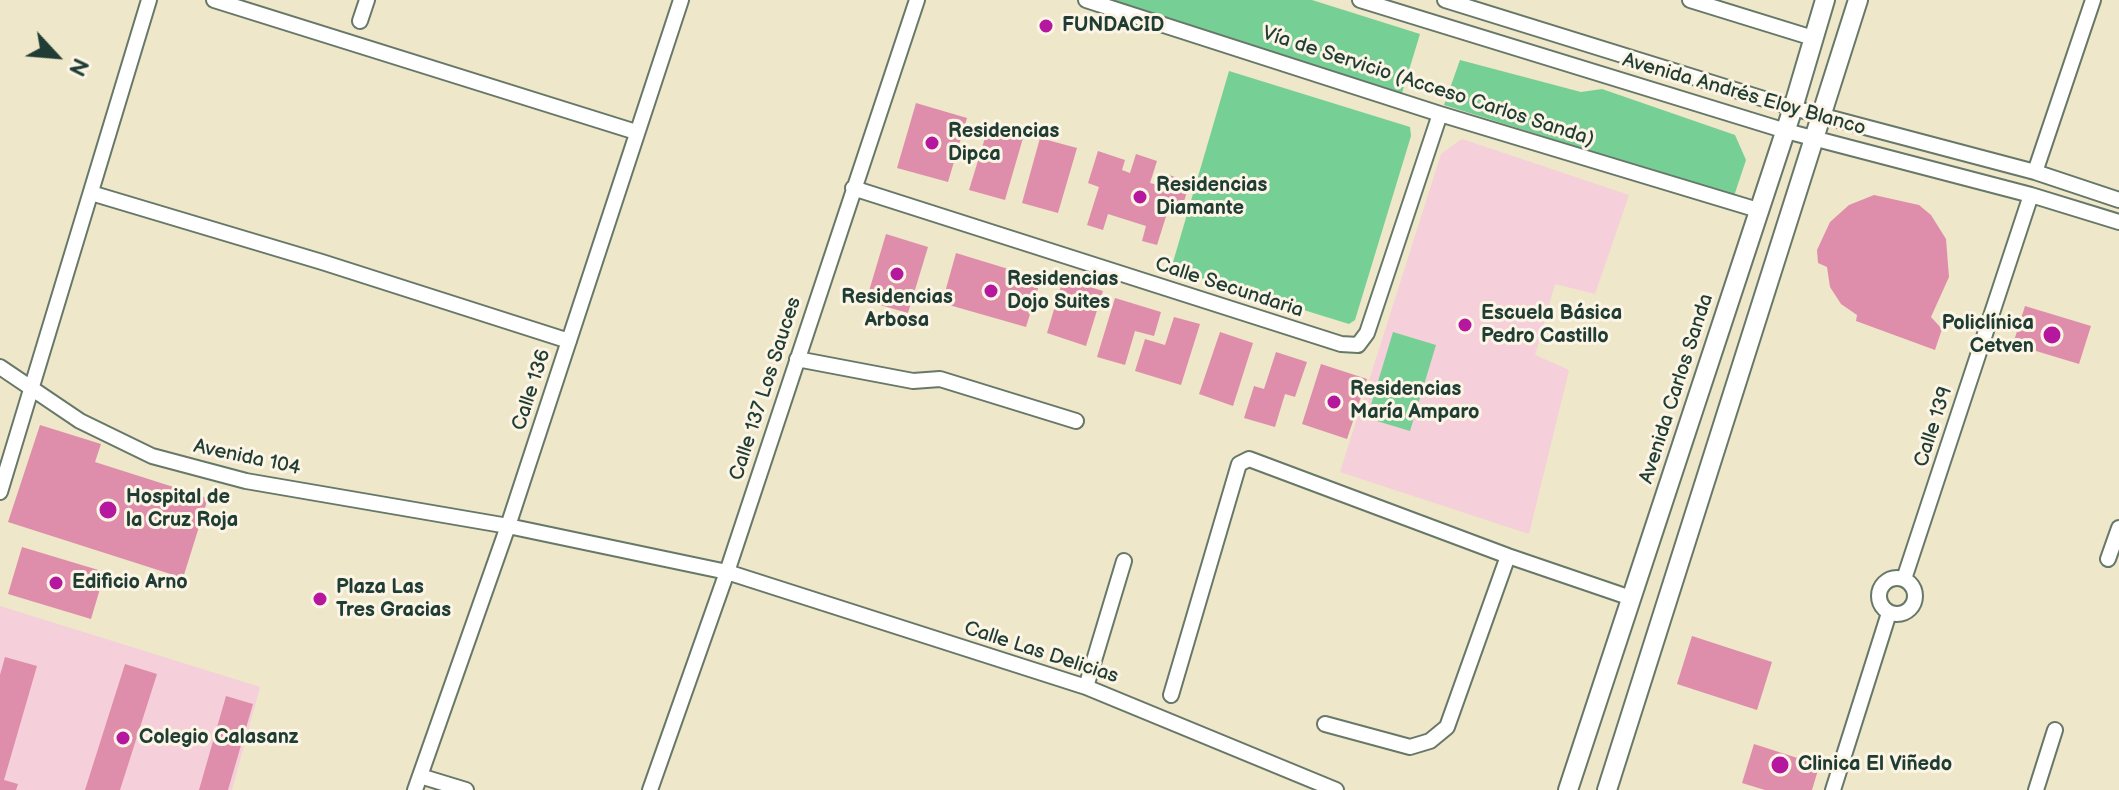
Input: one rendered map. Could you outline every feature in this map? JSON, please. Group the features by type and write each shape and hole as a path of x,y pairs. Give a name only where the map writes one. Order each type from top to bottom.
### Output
{"street":[{"path":"0,491 149,0"},
{"path":"214,0 636,132"},
{"path":"360,21 367,0"},
{"name":"Calle 136","path":"417,783 508,526 681,0"},
{"name":"Calle 137 Los Sauces","path":"650,790 727,572 917,0"},
{"name":"Vía de Servicio (Acceso Carlos Sanda)","path":"1086,0 1440,114 1758,210"},
{"name":"Avenida Andrés Eloy Blanco","path":"1360,0 1786,131 2031,195 2119,222"},
{"name":"Avenida Andrés Eloy Blanco","path":"1445,0 1793,108 2035,172 2119,200"},
{"path":"1690,0 1813,38"},
{"name":"Avenida Carlos Sanda","path":"1568,790 1786,131 1825,0"},
{"path":"1607,790 1858,0"},
{"path":"2035,172 2093,0"},
{"name":"Calle Secundaria","path":"853,188 1341,344 1358,345 1367,333 1440,114"},
{"path":"91,193 322,262 569,341"},
{"name":"Calle 139","path":"1904,579 2031,195"},
{"path":"797,359 913,381 940,379 1076,421"},
{"name":"Avenida 104","path":"0,367 80,421 152,456 246,481 508,526 727,572"},
{"path":"1171,695 1239,464 1249,459 1508,556 1631,598"},
{"path":"2108,559 2119,528"},
{"path":"1325,724 1410,747 1430,741 1447,727 1508,556"},
{"path":"1086,687 1124,561"},
{"name":"Calle Las Delicias","path":"727,572 1086,687 1336,790"},
{"path":"1892,579 1904,579 1913,588 1915,600 1903,614 1889,613 1880,604 1879,591 1892,579"},
{"path":"1833,790 1889,613"},
{"path":"2036,790 2055,730"},
{"path":"417,783 466,790"}],"shaded area":[{"name":"Escuela Básica Pedro Castillo","path":"1462,139 1629,195 1595,294 1555,284 1535,355 1569,370 1529,534 1340,472 1441,154"},
{"name":"Colegio Calasanz","path":"0,606 260,687 232,790 0,790"}],"green space":[{"path":"1111,0 1312,0 1420,34 1402,93"},
{"path":"1460,60 1581,92 1602,89 1735,135 1746,160 1734,196 1444,105"},
{"path":"1229,71 1410,127 1411,136 1355,320 1349,324 1171,269"},
{"path":"1393,332 1436,345 1410,431 1367,418"}],"building":[{"name":"Residencias Dipca","path":"916,103 967,118 948,182 897,168"},
{"path":"988,128 1023,138 1005,200 969,190"},
{"path":"1040,138 1077,148 1058,213 1022,203"},
{"name":"Residencias Diamante","path":"1098,151 1125,160 1122,170 1130,173 1136,154 1157,161 1150,183 1162,186 1166,174 1190,182 1181,211 1169,207 1157,245 1142,241 1146,226 1108,214 1103,230 1087,225 1099,187 1088,183"},
{"path":"1874,195 1919,205 1931,215 1946,239 1949,277 1931,317 1942,329 1935,350 1856,321 1857,315 1841,304 1830,287 1827,267 1818,263 1817,250 1830,222 1849,205"},
{"name":"Residencias Arbosa","path":"886,234 928,247 908,313 866,301"},
{"name":"Residencias Dojo Suites","path":"956,253 1041,279 1026,327 942,303"},
{"path":"1063,279 1103,291 1086,346 1047,333"},
{"path":"1115,298 1161,312 1154,336 1135,331 1125,365 1097,357"},
{"name":"Policlínica Cetven","path":"2025,306 2091,326 2079,364 2013,344"},
{"path":"1174,317 1200,324 1181,385 1135,371 1145,339 1165,345"},
{"path":"1220,332 1253,343 1233,406 1199,394"},
{"path":"1276,352 1307,362 1295,397 1285,394 1275,427 1244,418 1254,386 1264,389"},
{"name":"Residencias María Amparo","path":"1321,364 1367,379 1347,439 1302,424"},
{"name":"Hospital de la Cruz Roja","path":"40,425 101,444 95,462 208,498 183,578 8,522"},
{"name":"Edificio Arno","path":"22,547 105,572 91,619 8,594"},
{"path":"1692,636 1772,662 1757,710 1677,684"},
{"path":"5,657 37,666 4,780 18,784 16,790 0,790 0,675"},
{"path":"125,664 157,674 120,790 85,790"},
{"path":"226,696 253,704 228,790 199,790"},
{"name":"Clinica El Viñedo","path":"1754,744 1813,763 1811,768 1818,770 1812,790 1765,790 1742,783"}],"place":[{"name":"FUNDACID","path":"1046,26"},
{"name":"Residencias Dipca","path":"932,143"},
{"name":"Residencias Diamante","path":"1140,197"},
{"name":"Residencias Arbosa","path":"897,274"},
{"name":"Residencias Dojo Suites","path":"991,291"},
{"name":"Escuela Básica Pedro Castillo","path":"1465,325"},
{"name":"Policlínica Cetven","path":"2052,335"},
{"name":"Residencias María Amparo","path":"1334,402"},
{"name":"Hospital de la Cruz Roja","path":"108,510"},
{"name":"Edificio Arno","path":"56,583"},
{"name":"Plaza Las Tres Gracias","path":"320,599"},
{"name":"Colegio Calasanz","path":"123,738"},
{"name":"Clinica El Viñedo","path":"1780,765"}]}
